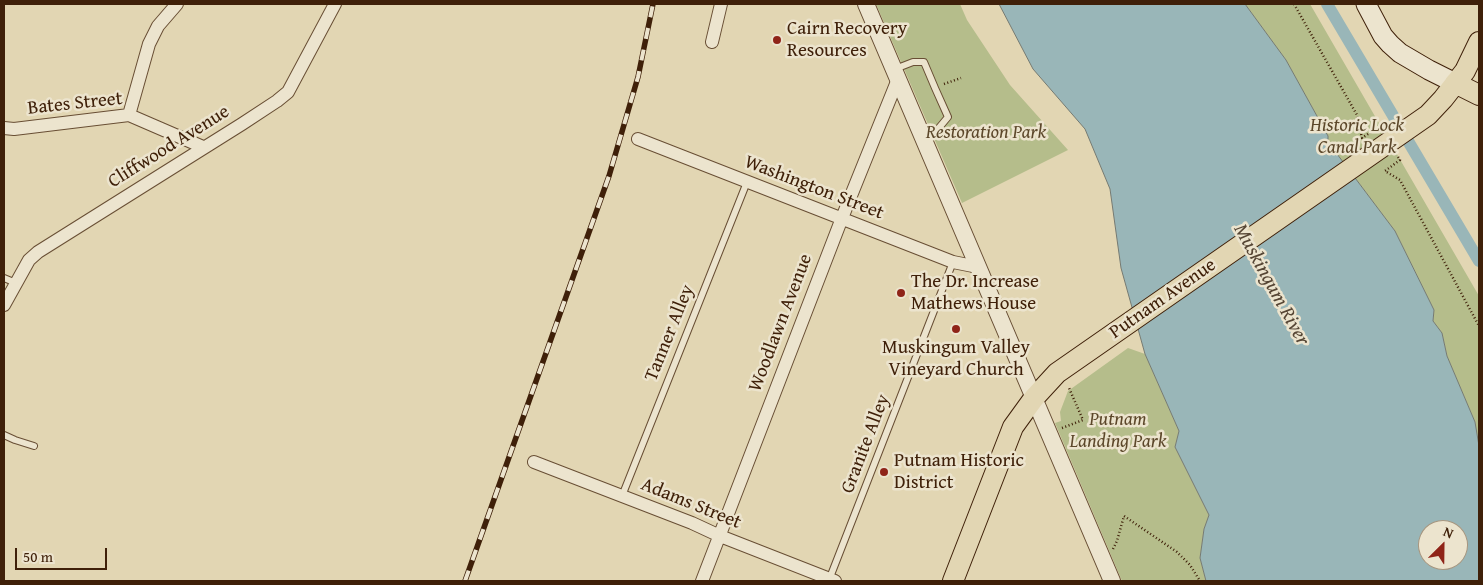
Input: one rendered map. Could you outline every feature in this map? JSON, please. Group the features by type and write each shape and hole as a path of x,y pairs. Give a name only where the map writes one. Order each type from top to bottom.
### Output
{"main road":[{"path":"1366,4 1383,36 1400,53 1479,95"},
{"name":"Putnam Avenue","path":"953,581 1013,428 1034,398 1057,373 1428,115 1465,72 1479,42"}],"street":[{"path":"129,115 149,44 158,26 177,4"},
{"name":"Cliffwood Avenue","path":"4,305 29,260 38,252 270,106 288,92 335,4"},
{"path":"712,42 721,4"},
{"path":"866,4 1112,581"},
{"name":"Woodlawn Avenue","path":"702,581 896,74"},
{"name":"Bates Street","path":"4,128 14,129 129,115 203,147"},
{"name":"Washington Street","path":"638,139 953,262 978,268"},
{"name":"Adams Street","path":"534,462 692,523 831,580"}],"lane":[{"path":"896,74 913,62 924,62 948,117 926,143"},
{"name":"Tanner Alley","path":"622,496 746,182"},
{"name":"Granite Alley","path":"831,580 953,262"},
{"path":"4,278 16,283"},
{"path":"4,435 34,446"}],"path":[{"path":"1294,4 1356,114 1362,138 1377,128 1379,130"},
{"path":"935,88 961,78"},
{"path":"1398,157 1400,160 1385,171 1400,180 1479,326"},
{"path":"1062,428 1083,420 1070,388"},
{"path":"1113,549 1124,516 1177,552 1190,565 1200,581"}],"green space":[{"name":"Restoration Park","path":"876,4 960,4 967,20 1010,85 1068,150 962,203"},
{"name":"Historic Lock Canal Park","path":"1245,4 1310,4 1479,296 1479,446 1475,422 1447,356 1442,333 1433,321 1434,310 1395,231 1328,142 1328,136 1286,60"},
{"name":"Putnam Landing Park","path":"1128,348 1145,354 1179,431 1175,447 1209,515 1204,529 1200,558 1206,581 1122,581 1055,423 1061,421 1060,412 1068,391"}],"water":[{"path":"999,4 1245,4 1286,60 1328,136 1328,142 1395,231 1434,310 1433,321 1442,333 1447,356 1475,422 1479,446 1479,581 1206,581 1200,558 1204,529 1209,515 1175,447 1179,431 1145,354 1121,268 1110,189 1085,129 1033,69"}],"waterway":[{"name":"Muskingum River","path":"1327,4 1479,261"}],"railway":[{"path":"465,581 609,176 638,77 653,4"}],"place":[{"name":"Cairn Recovery Resources","path":"777,40"},
{"name":"The Dr. Increase Mathews House","path":"901,293"},
{"name":"Muskingum Valley Vineyard Church","path":"956,329"},
{"name":"Putnam Historic District","path":"884,472"}]}
